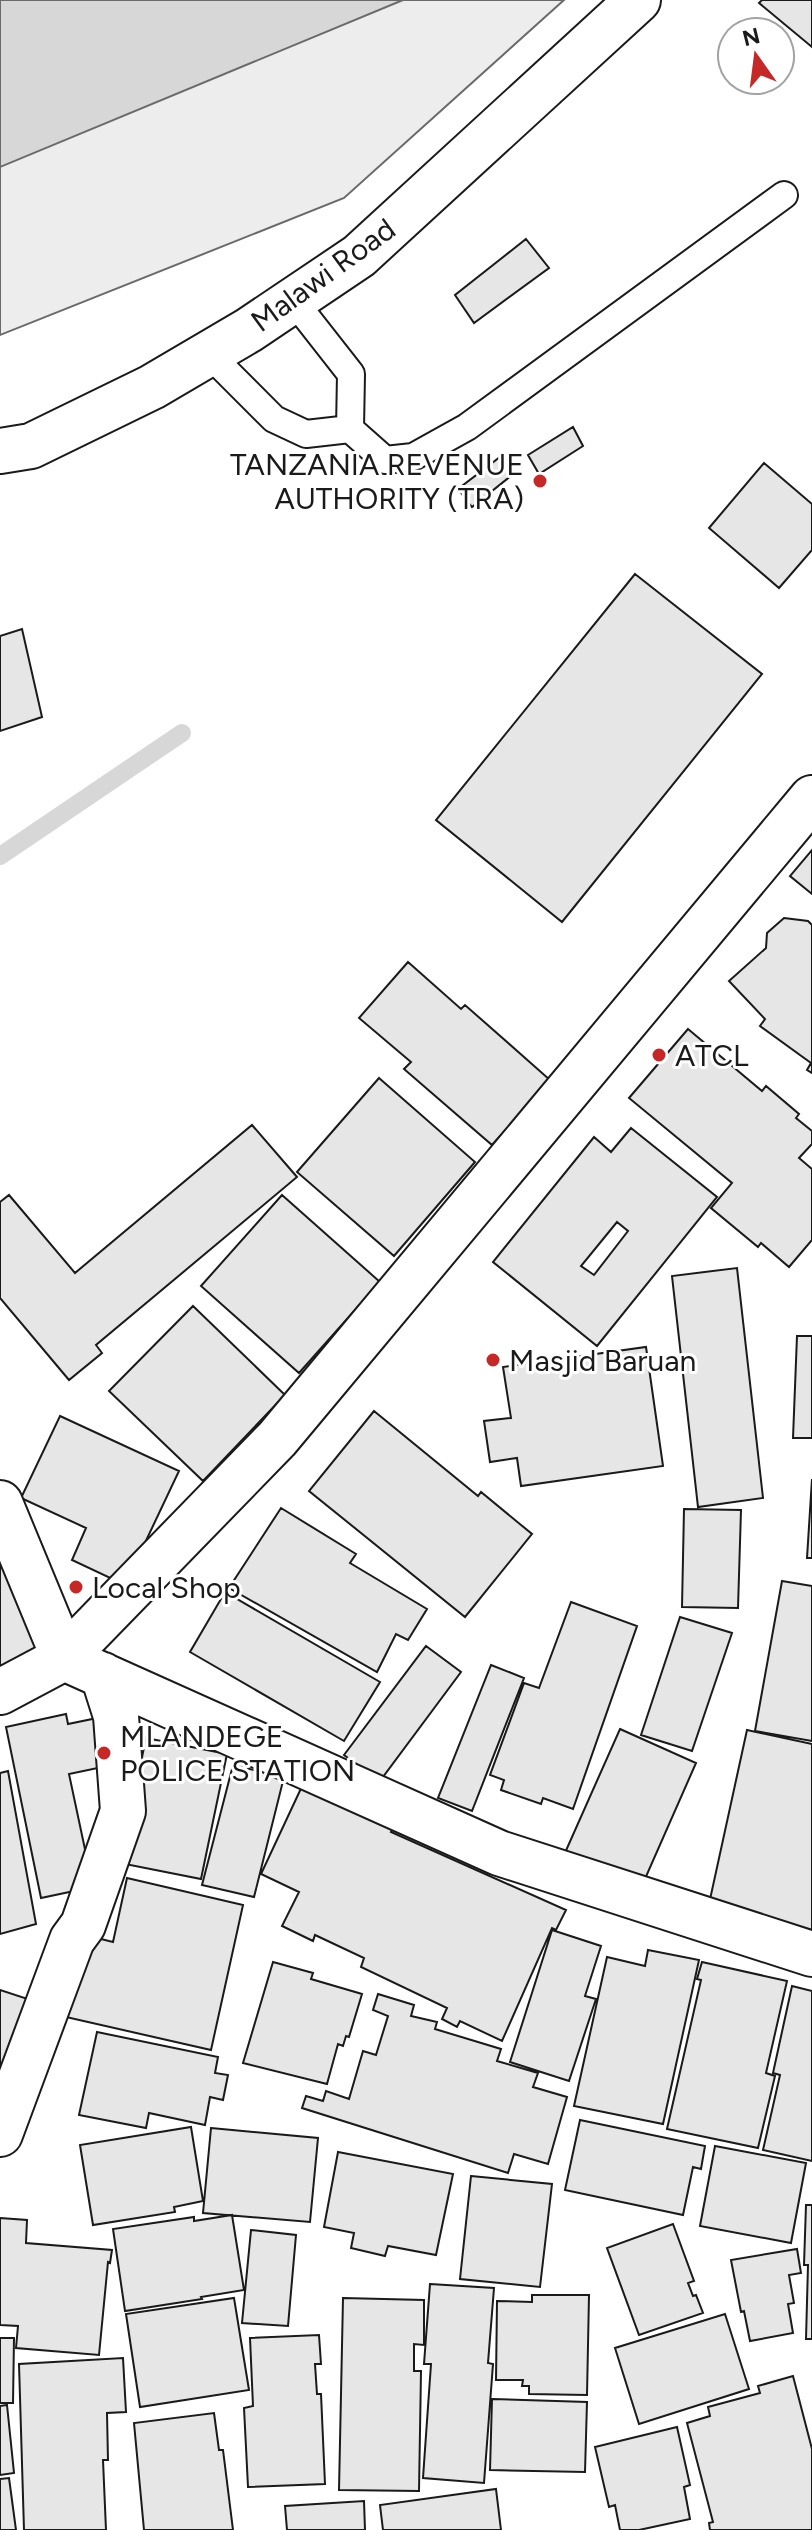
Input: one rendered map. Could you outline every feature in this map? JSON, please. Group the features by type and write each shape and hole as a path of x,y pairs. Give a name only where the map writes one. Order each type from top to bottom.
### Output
{"street":[{"name":"Malawi Road","path":"0,451 31,446 152,387 249,330 359,256 638,0"},
{"path":"0,1692 83,1666 277,1439 812,798"},
{"path":"0,1503 83,1666 116,1716 123,1811 83,1925 72,1940 0,2134"},
{"path":"83,1666 499,1853 812,1954"}],"lane":[{"path":"208,353 274,419 306,434 350,429 385,460 413,457 467,427 784,195"},
{"path":"293,300 351,374 350,429"}],"shaded area":[{"path":"0,0 564,0 344,198 0,335"},
{"path":"0,0 403,0 0,167"}],"building":[{"path":"762,0 812,0 812,47 796,34 796,16 775,16 759,3"},
{"path":"526,239 549,268 474,323 455,295"},
{"path":"573,427 583,446 539,474 528,455"},
{"path":"500,457 512,475 472,507 458,489"},
{"path":"764,463 812,504 812,550 779,588 709,528"},
{"path":"635,574 762,674 562,922 436,820"},
{"path":"22,629 42,717 0,731 0,636"},
{"path":"812,850 812,894 790,876"},
{"path":"784,918 808,921 812,925 812,1073 807,1070 811,1063 760,1026 765,1019 729,981 766,948 767,933"},
{"path":"408,962 461,1009 465,1005 550,1080 492,1145 404,1069 411,1062 359,1018"},
{"path":"688,1029 762,1091 766,1086 799,1114 796,1118 812,1131 812,1144 799,1158 812,1169 812,1240 789,1267 761,1243 758,1247 711,1208 732,1183 629,1098"},
{"path":"379,1078 475,1162 394,1256 297,1172"},
{"path":"252,1125 297,1177 96,1345 102,1353 69,1380 0,1298 0,1202 9,1195 75,1273"},
{"path":"631,1128 717,1197 597,1346 493,1262 594,1137 611,1152","holes":["617,1222 628,1231 594,1275 581,1266"]},
{"path":"282,1195 380,1282 299,1373 201,1286"},
{"path":"737,1268 763,1498 698,1507 672,1276"},
{"path":"193,1306 285,1395 203,1481 109,1391"},
{"path":"797,1336 812,1336 812,1438 793,1438"},
{"path":"646,1347 663,1466 521,1486 517,1458 490,1462 484,1421 511,1418 503,1367"},
{"path":"374,1411 478,1496 481,1492 532,1534 465,1617 309,1491"},
{"path":"60,1416 179,1471 125,1585 72,1560 86,1528 21,1498"},
{"path":"812,1479 812,1558 807,1558"},
{"path":"281,1508 356,1554 350,1563 427,1609 408,1640 396,1634 377,1672 229,1588"},
{"path":"684,1509 741,1510 738,1608 682,1607"},
{"path":"0,1549 50,1652 0,1674"},
{"path":"782,1581 812,1586 812,1741 755,1731"},
{"path":"225,1592 380,1682 344,1741 190,1652"},
{"path":"571,1602 637,1626 573,1809 543,1798 541,1804 501,1790 504,1780 490,1775 524,1683 539,1688"},
{"path":"680,1617 732,1633 692,1751 641,1735"},
{"path":"426,1646 461,1672 380,1781 344,1755"},
{"path":"491,1665 524,1678 472,1811 438,1798"},
{"path":"66,1714 68,1724 102,1717 112,1765 69,1774 93,1887 41,1898 6,1727"},
{"path":"620,1729 696,1763 641,1888 564,1855"},
{"path":"747,1730 812,1744 812,1941 709,1904"},
{"path":"146,1738 227,1754 201,1879 120,1863"},
{"path":"233,1765 284,1777 254,1897 202,1885"},
{"path":"8,1771 36,1924 0,1934 0,1773"},
{"path":"304,1782 400,1813 391,1832 566,1910 556,1930 552,1928 502,2041 460,2021 457,2027 442,2019 447,2008 361,1967 364,1958 315,1935 313,1941 282,1926 299,1892 261,1874"},
{"path":"127,1878 243,1905 211,2050 66,2017 85,1935 113,1942"},
{"path":"552,1930 601,1946 585,1996 596,1999 569,2081 510,2062"},
{"path":"648,1950 699,1960 663,2124 574,2106 607,1957 645,1966"},
{"path":"273,1962 313,1973 311,1979 362,1994 349,2037 346,2036 343,2046 338,2044 327,2084 243,2063"},
{"path":"702,1962 787,1981 766,2073 775,2076 758,2148 667,2129 701,1980 697,1979"},
{"path":"792,1986 812,1991 812,2161 763,2150 780,2075 773,2073"},
{"path":"0,1990 40,2003 0,2088"},
{"path":"378,1994 414,2005 411,2016 437,2022 435,2029 501,2049 497,2061 538,2073 533,2087 567,2097 548,2164 514,2154 508,2173 302,2108 306,2096 323,2101 326,2091 349,2099 363,2051 376,2055 388,2016 373,2010"},
{"path":"97,2032 218,2057 215,2073 228,2075 223,2100 210,2097 205,2125 149,2113 146,2128 79,2115"},
{"path":"580,2120 705,2146 701,2169 693,2167 683,2215 565,2190"},
{"path":"191,2127 203,2201 174,2207 175,2212 93,2225 80,2145"},
{"path":"211,2128 318,2138 310,2222 203,2213"},
{"path":"715,2146 806,2163 791,2243 700,2226"},
{"path":"338,2152 453,2174 436,2255 388,2246 385,2256 351,2248 354,2233 324,2227"},
{"path":"471,2176 552,2184 540,2287 460,2279"},
{"path":"806,2205 812,2205 812,2339 806,2339"},
{"path":"232,2215 244,2290 125,2311 113,2229 194,2217 194,2221"},
{"path":"0,2218 27,2220 26,2243 112,2250 108,2262 99,2355 16,2348 18,2326 0,2325"},
{"path":"673,2224 694,2281 688,2283 703,2313 639,2335 607,2248"},
{"path":"251,2230 296,2235 288,2326 242,2323"},
{"path":"797,2249 801,2273 789,2275 794,2303 788,2304 793,2333 750,2341 731,2260"},
{"path":"430,2284 494,2288 488,2363 493,2364 484,2483 423,2478 431,2364 424,2364"},
{"path":"532,2295 589,2295 587,2395 529,2394 529,2386 522,2386 523,2380 496,2380 497,2301 532,2302"},
{"path":"234,2298 249,2390 140,2407 126,2314"},
{"path":"343,2298 424,2300 424,2345 414,2344 414,2371 421,2371 419,2491 339,2490"},
{"path":"725,2314 749,2389 639,2424 615,2348"},
{"path":"319,2335 321,2364 315,2364 317,2394 321,2394 325,2484 248,2487 244,2408 253,2406 250,2338"},
{"path":"0,2338 14,2338 13,2403 0,2403"},
{"path":"123,2358 126,2412 107,2413 108,2460 103,2460 106,2530 24,2530 19,2364"},
{"path":"793,2376 812,2449 812,2530 710,2530 709,2523 713,2522 687,2423 710,2416 708,2407 760,2393 758,2386"},
{"path":"492,2399 587,2402 585,2472 490,2470"},
{"path":"7,2405 14,2473 0,2475 0,2406"},
{"path":"214,2413 219,2450 223,2450 233,2530 144,2530 134,2423"},
{"path":"677,2427 690,2485 684,2487 690,2519 639,2530 620,2530 615,2505 609,2507 595,2447"},
{"path":"9,2478 16,2530 0,2530 0,2479"},
{"path":"496,2489 501,2530 383,2530 380,2505"},
{"path":"364,2501 365,2530 287,2530 285,2506"}],"waterway":[{"path":"0,856 182,733"}],"place":[{"name":"TANZANIA REVENUE AUTHORITY (TRA)","path":"540,481"},
{"name":"ATCL","path":"659,1055"},
{"name":"Masjid Baruan","path":"493,1360"},
{"name":"Local Shop","path":"76,1587"},
{"name":"MLANDEGE POLICE STATION","path":"104,1753"}]}
